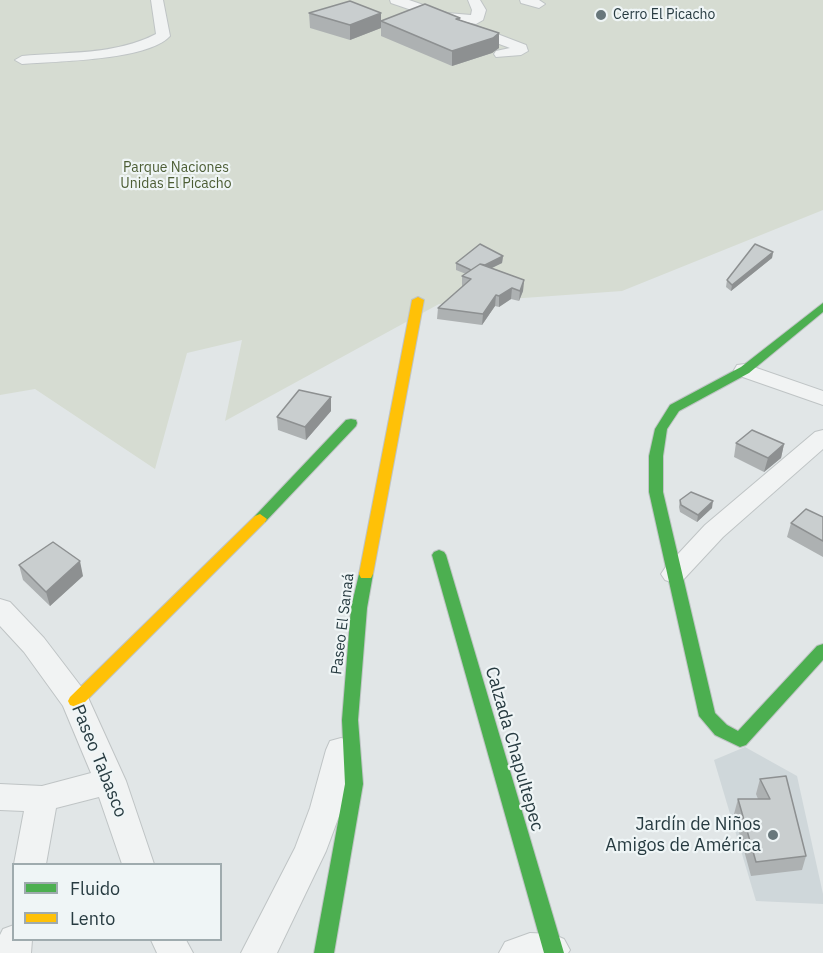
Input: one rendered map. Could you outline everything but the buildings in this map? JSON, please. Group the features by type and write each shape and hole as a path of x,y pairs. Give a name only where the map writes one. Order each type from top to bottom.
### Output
{"street":[{"path":"22,60 132,50 153,43 163,36 157,0"},
{"path":"396,0 446,17 476,20 479,10 474,0"},
{"path":"446,17 448,21 521,48 521,51 501,54"},
{"name":"Paseo El Sanaá","path":"324,953 354,784 350,720 363,585 418,300"},
{"path":"823,306 745,370 674,408 661,429 656,456 656,492 707,716 721,730 740,740 823,650"},
{"path":"745,370 823,398"},
{"path":"76,701 235,546 351,423"},
{"path":"674,574 714,531 823,437"},
{"name":"Calzada Chapultepec","path":"439,555 553,952"},
{"name":"Paseo Tabasco","path":"0,609 34,645 76,701 110,781 138,863"},
{"path":"259,953 310,851 326,808 350,720"},
{"path":"0,797 42,799 110,781"},
{"path":"30,863 42,799"},
{"path":"517,953 530,949 553,952"}],"shaded area":[{"name":"Jardín de Niños Amigos de América","path":"745,747 797,776 823,894 823,904 756,901 714,760"}],"green space":[{"name":"Parque Naciones Unidas El Picacho","path":"0,0 823,0 823,210 622,291 439,304 225,421 242,340 187,353 155,469 35,389 0,395"}],"traffic: fast":[{"path":"823,306 745,370 674,408 661,429 656,456 656,492 707,716 721,730 740,740 823,650"},
{"path":"260,519 351,423"},
{"path":"439,555 554,953"},
{"path":"324,953 354,784 350,720 359,608 366,574"}],"traffic: slow":[{"path":"366,574 418,300"},
{"path":"76,701 260,519"}],"place":[{"name":"Cerro El Picacho","path":"601,15"},
{"name":"Jardín de Niños Amigos de América","path":"773,835"}]}
